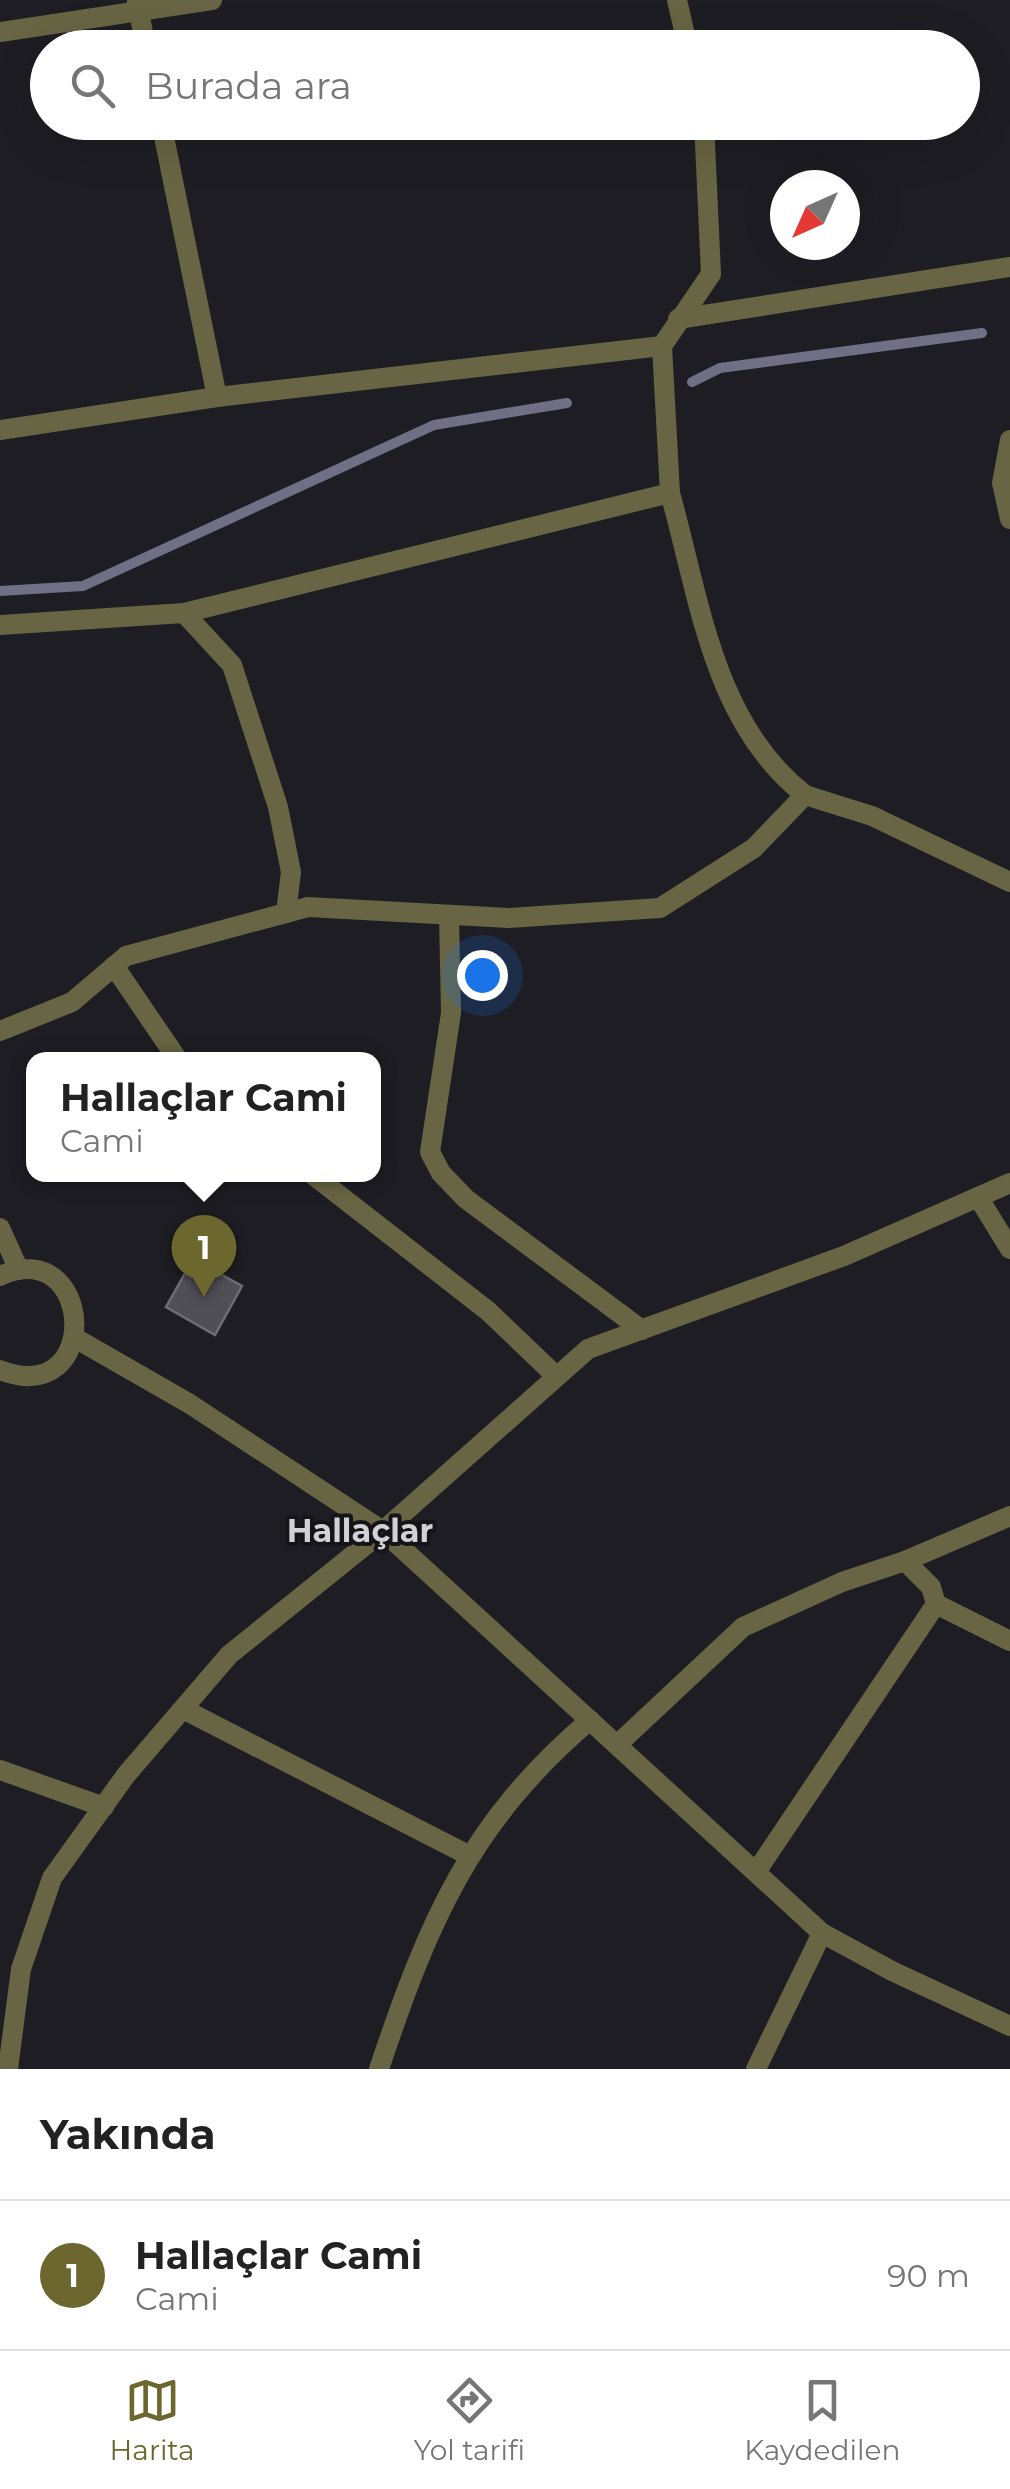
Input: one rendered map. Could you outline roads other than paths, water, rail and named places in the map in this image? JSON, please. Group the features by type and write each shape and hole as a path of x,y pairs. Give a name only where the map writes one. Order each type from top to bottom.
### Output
{"street":[{"path":"0,32 138,6 212,0"},
{"path":"677,0 684,30"},
{"path":"165,140 217,397"},
{"path":"705,140 712,274 662,346 670,493 738,719 764,759 805,796 872,816 1010,882"},
{"path":"678,319 1010,268"},
{"path":"0,430 217,397 662,346"},
{"path":"1010,440 1002,483 1010,520"},
{"path":"0,625 184,613 670,493"},
{"path":"184,613 232,665 278,808 290,872 286,913"},
{"path":"0,1031 72,1002 126,956 308,907 509,918 660,908 754,848 805,796"},
{"path":"450,915 451,1013 430,1152 441,1174 466,1198 642,1330"},
{"path":"114,966 173,1052"},
{"path":"322,1182 488,1311 555,1376"},
{"path":"8,2069 21,1969 52,1878 104,1806 229,1656 383,1531 588,1349 844,1256 1010,1182"},
{"path":"978,1197 1010,1250"},
{"path":"0,1228 9,1273 42,1273 61,1285 77,1316 75,1338 64,1358 45,1372 23,1376 0,1371"},
{"path":"75,1338 190,1404 383,1531 822,1932 892,1971 1010,2026"},
{"path":"618,1744 743,1627 842,1582 905,1561 1010,1516"},
{"path":"905,1561 931,1587 936,1604 1010,1642"},
{"path":"756,1872 936,1604"},
{"path":"183,1709 468,1855"},
{"path":"379,2069 431,1923 468,1855 494,1817 590,1720"},
{"path":"0,1770 104,1806"},
{"path":"756,2069 822,1932"}],"waterway":[{"path":"692,382 720,368 982,333"},
{"path":"0,591 83,586 434,425 567,403"}],"place":[{"name":"Hallaçlar Cami","path":"204,1297"}],"district":[{"name":"Hallaçlar","path":"360,1531"}]}
